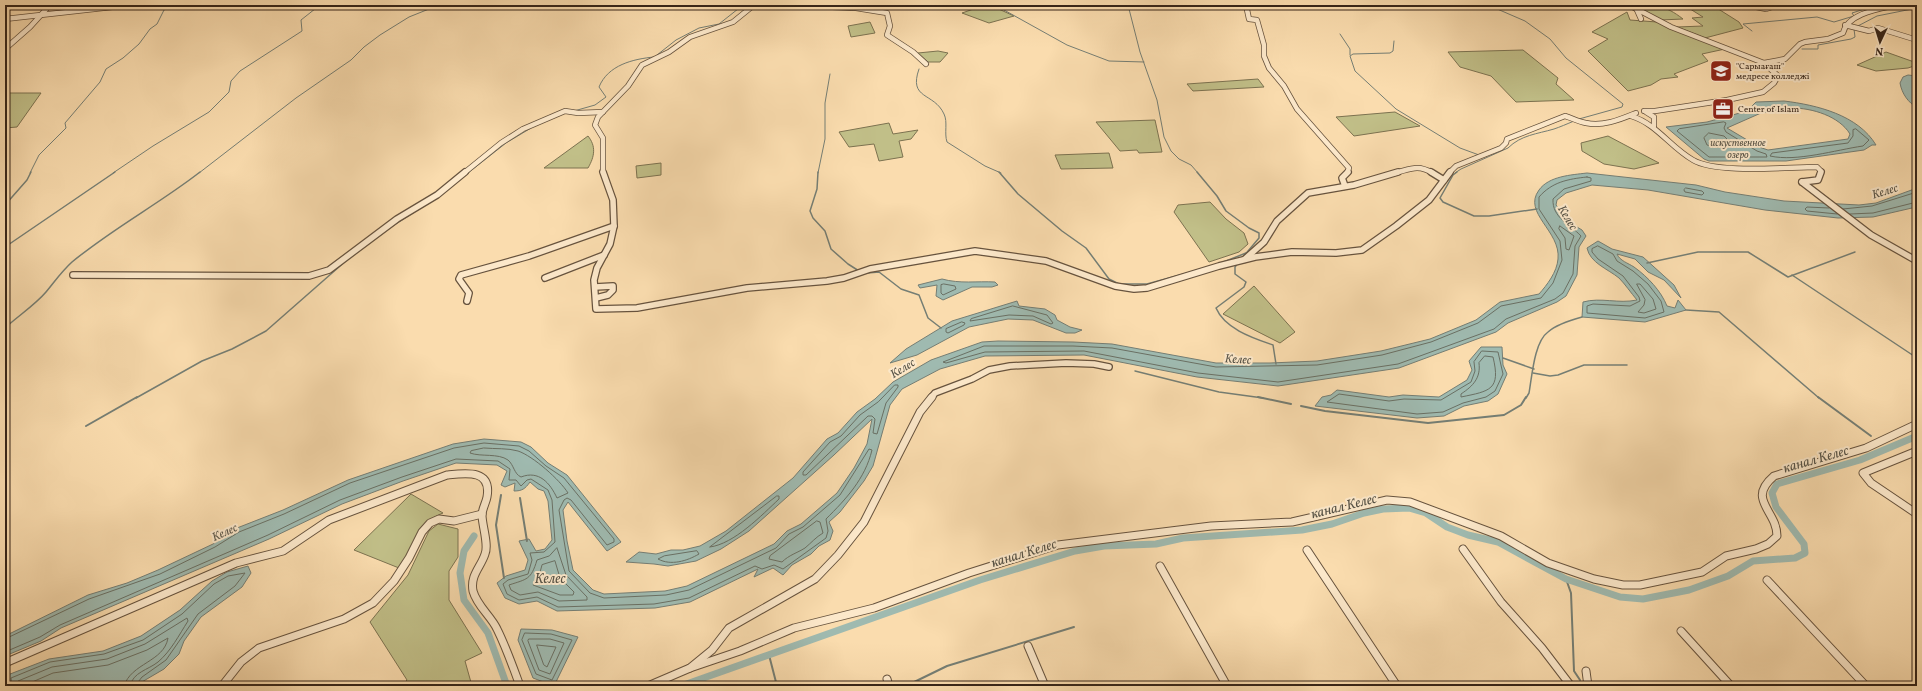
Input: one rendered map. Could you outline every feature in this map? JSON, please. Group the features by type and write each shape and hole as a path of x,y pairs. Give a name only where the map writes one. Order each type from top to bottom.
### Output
{"street":[{"path":"5,49 30,28 50,5"},
{"path":"5,19 130,5"},
{"path":"754,5 733,22 690,37 669,52 642,65 628,86 598,117 595,124 602,138 603,176 610,188 613,200 614,226 610,244 597,268 595,287 596,309 610,310 637,308 747,288 827,282 870,269 975,251 1046,261 1115,286 1134,289 1147,288 1245,260 1292,252 1342,254 1362,250 1405,221 1430,199 1450,171 1456,166 1501,148 1506,144 1507,139 1564,116 1572,117 1583,122 1597,124 1644,111 1656,111 1727,100 1763,92 1777,79 1778,76 1764,63 1671,27 1628,5"},
{"path":"785,5 856,8 887,13 890,26 886,35 913,52 926,64"},
{"path":"1246,5 1249,19 1257,20 1264,45 1264,56 1268,68 1284,86 1298,109 1349,168 1348,172 1342,178 1345,186"},
{"path":"1747,5 1766,9 1778,5"},
{"path":"1764,63 1785,59 1800,44 1805,42 1828,39 1843,33 1845,25 1869,12 1897,5"},
{"path":"1637,10 1641,19"},
{"path":"1845,25 1869,31 1878,28 1917,40"},
{"path":"73,275 309,276 329,270 397,218 437,195 501,143 524,129 565,111 578,113 603,112"},
{"path":"1644,111 1654,117"},
{"path":"1654,126 1656,111"},
{"path":"1636,113 1654,126 1681,150 1702,165 1725,168 1817,167 1821,171 1818,180 1802,182 1857,226 1883,244 1917,261"},
{"path":"1629,116 1648,119 1654,117"},
{"path":"1245,260 1264,242 1277,221 1308,192 1354,185 1416,167 1424,168 1444,180"},
{"path":"466,301 469,293 459,279 461,275 529,256 614,226"},
{"path":"545,278 604,255"},
{"path":"595,287 613,286 613,290 608,295 596,298"},
{"path":"690,668 712,650 729,628 815,579 838,555 864,522 920,412 935,393 972,379 989,370 1010,366 1066,363 1094,364 1109,367"},
{"path":"648,686 690,668 752,646 794,628 874,608 969,572 1058,545 1211,526 1292,522 1391,500 1410,502 1501,536 1548,563 1594,579 1624,585 1640,585 1687,576 1702,572 1726,556 1756,549 1768,544 1777,536 1777,528 1763,502 1764,488 1769,480 1781,474 1866,448 1917,424"},
{"path":"1917,451 1864,472 1866,478 1917,514"},
{"path":"5,663 236,563 258,556 283,551 329,520 447,475 467,473 485,479 487,483 487,496 482,514 486,553 473,576 473,590 478,602 497,628 520,686"},
{"path":"222,686 241,662 259,648 344,619 373,603 394,581 409,558 422,532 430,523 439,519 454,521 482,514"},
{"path":"1463,549 1501,602 1542,648 1571,686"},
{"path":"1307,550 1397,686"},
{"path":"1160,566 1227,686"},
{"path":"1767,580 1866,686"},
{"path":"1682,631 1731,686"},
{"path":"1028,646 1045,686"},
{"path":"1586,671 1588,686"}],"shaded area":[{"path":"985,5 990,5 1014,16 989,23 962,13"},
{"path":"1633,5 1648,5 1665,8 1683,19 1660,20"},
{"path":"1712,5 1739,22 1743,28 1705,38 1677,27 1703,26 1692,18 1703,17 1687,7"},
{"path":"1627,12 1630,20 1657,22 1725,49 1702,54 1708,61 1674,74 1678,77 1661,79 1651,85 1628,91 1588,51 1608,39 1592,32"},
{"path":"870,22 875,33 851,37 848,26"},
{"path":"1523,50 1558,78 1556,84 1574,100 1516,102 1491,76 1460,67 1448,52"},
{"path":"938,51 948,53 940,62 928,62 918,53"},
{"path":"1886,52 1917,63 1917,65 1908,68 1876,71 1857,65"},
{"path":"1258,79 1264,87 1193,91 1187,84"},
{"path":"5,93 41,93 17,127 5,128"},
{"path":"1395,112 1420,126 1354,136 1336,117"},
{"path":"1155,120 1162,152 1139,153 1137,150 1120,151 1096,122"},
{"path":"889,123 893,134 918,130 911,139 899,141 903,157 879,161 874,144 849,147 839,132"},
{"path":"588,136 591,140 594,151 588,168 544,168"},
{"path":"1608,136 1659,163 1634,169 1604,164 1582,151 1581,143"},
{"path":"1109,153 1113,168 1061,169 1055,155"},
{"path":"661,163 661,175 637,178 636,166"},
{"path":"1210,202 1226,219 1244,233 1248,244 1239,252 1209,262 1174,212 1178,205"},
{"path":"1254,286 1295,332 1280,343 1223,314"},
{"path":"411,494 443,513 435,517 422,529 399,568 354,550"},
{"path":"438,524 458,529 458,557 449,571 449,600 482,653 465,661 472,686 401,686 407,680 370,622 408,575 429,531"}],"water":[{"path":"1908,75 1917,76 1917,108 1902,91 1900,83 1903,77"},
{"name":"искуственное озеро","path":"1784,101 1810,105 1836,113 1859,126 1876,145 1872,145 1864,150 1786,161 1709,161 1704,159 1666,127 1707,122 1747,111 1756,102","holes":["1800,108 1816,111 1839,122 1850,134 1848,139 1768,150 1759,147 1727,128 1761,113"]},
{"name":"Келес","path":"1587,173 1696,185 1725,192 1784,201 1859,205 1876,203 1917,188 1917,205 1912,208 1873,217 1838,218 1765,210 1648,190 1592,185 1566,193 1557,200 1556,205 1572,224 1582,230 1586,236 1579,247 1577,275 1566,296 1557,302 1508,323 1496,332 1399,368 1278,386 1197,377 1084,355 985,356 940,369 902,389 890,405 873,466 864,481 840,512 829,522 833,531 830,540 819,546 811,554 792,565 783,575 773,568 754,577 758,569 690,602 655,608 557,611 537,601 519,604 505,598 497,583 506,576 525,570 528,560 519,541 529,539 536,551 545,549 552,540 548,501 544,491 538,489 530,482 523,489 517,491 514,491 515,483 505,487 501,485 507,471 497,465 456,463 342,504 269,539 61,628 41,641 5,656 5,636 88,595 127,583 158,570 213,544 237,528 283,510 348,480 453,444 484,439 521,442 531,447 548,463 567,475 621,542 607,551 568,502 563,510 573,570 593,590 604,594 665,591 687,586 774,544 787,531 801,524 837,493 854,468 867,444 872,419 749,531 721,549 696,561 668,566 626,562 639,552 656,554 671,550 683,550 700,546 726,531 793,478 827,439 838,433 857,412 875,399 893,382 931,360 982,342 998,341 1112,344 1216,363 1270,363 1317,361 1381,351 1430,339 1476,320 1500,302 1539,294 1554,273 1558,259 1554,240 1538,215 1535,207 1535,198 1543,185 1554,179"},
{"path":"1598,241 1612,249 1643,257 1674,285 1681,298 1664,280 1648,272 1635,259 1617,254 1622,260 1634,267 1649,280 1658,290 1667,306 1675,308 1678,300 1686,310 1645,322 1582,317 1583,302 1596,300 1637,300 1619,278 1592,258 1587,248"},
{"path":"942,279 962,282 995,282 998,285 992,287 972,287 943,300 936,296 937,285 920,288 918,285"},
{"path":"1017,301 1019,306 1045,309 1055,315 1057,320 1070,327 1082,330 1075,333 1066,333 1033,320 1008,319 969,327 917,355 890,363 906,349 952,321"},
{"path":"1481,347 1502,347 1503,365 1507,374 1498,394 1488,401 1464,406 1444,416 1417,418 1315,406 1322,397 1331,395 1337,390 1389,397 1403,395 1439,397 1467,380 1472,370 1469,361"},
{"path":"248,566 251,573 242,587 201,617 184,641 179,654 164,669 135,686 9,686 5,676 49,659 103,651 141,636 180,610 212,581 227,572"},
{"path":"521,629 552,630 578,637 554,686 533,678 518,640"}],"waterway":[{"path":"30,173 39,155 66,128 65,123 100,82 106,69 123,58 139,44 150,29 157,24 164,10 172,5"},
{"path":"113,173 153,146 209,112 229,92 231,81 240,71 302,31 301,20 320,5"},
{"path":"199,173 296,98 351,60 364,47 380,35 409,17 439,5"},
{"path":"657,55 676,40 699,28 719,24 743,5"},
{"path":"995,5 1067,45 1109,61 1144,62"},
{"path":"1128,5 1144,62"},
{"path":"1488,5 1525,21 1550,39 1566,58 1623,104 1622,107 1579,119"},
{"path":"1752,31 1743,24 1817,17 1834,22 1854,16 1852,13 1868,8"},
{"path":"1856,27 1877,16 1917,8"},
{"path":"1802,49 1818,49 1818,45 1851,39 1855,37 1854,29"},
{"path":"1340,34 1350,49 1350,55"},
{"path":"1394,41 1393,51 1390,53 1353,54 1350,56 1355,71 1396,109 1460,148 1479,155"},
{"path":"574,111 595,105 606,97 599,87 608,73 615,68 638,59 654,57"},
{"path":"1144,62 1157,100 1164,137 1171,151 1179,159 1191,165 1198,173"},
{"path":"919,69 917,86 919,91 940,107 944,114 946,120 947,142 985,166 999,172"},
{"path":"818,173 825,139 825,103 830,74"},
{"path":"1455,173 1508,148 1518,140 1574,121"},
{"path":"468,173 506,143 531,128"},
{"path":"5,205 27,180 31,172"},
{"path":"5,247 115,172"},
{"path":"5,328 42,297 72,262 104,238 200,172"},
{"path":"438,197 469,172"},
{"path":"818,172 817,189 810,211 813,218 825,231 831,249 848,264 859,271"},
{"path":"999,172 1018,194 1062,231 1086,248 1109,279 1119,284 1147,284 1191,272"},
{"path":"1197,172 1217,196 1226,211 1249,228 1259,233 1259,238 1243,257"},
{"path":"1457,172 1453,175 1440,198 1443,202 1474,216 1489,216 1537,209"},
{"path":"392,226 428,203"},
{"path":"1647,263 1698,252 1748,252 1788,277 1792,275"},
{"path":"1792,275 1855,252"},
{"path":"1221,263 1246,253"},
{"path":"136,398 202,361 232,349 266,331 348,259"},
{"path":"1238,263 1235,267 1235,274 1246,282 1244,287 1216,308 1226,322 1240,332 1273,345 1276,364"},
{"path":"867,273 879,272 901,289 919,295 928,318 941,328"},
{"path":"1792,275 1917,358"},
{"path":"1686,310 1719,312 1819,398"},
{"path":"1533,369 1537,351 1543,337 1556,327 1582,317"},
{"path":"1503,358 1533,369"},
{"path":"1533,373 1550,376 1558,375 1584,365 1627,365"},
{"path":"1526,398 1529,393 1533,369"},
{"path":"1135,371 1219,392 1262,398"},
{"path":"86,426 137,397"},
{"path":"1258,397 1262,398"},
{"path":"1301,406 1325,411 1428,423 1504,415 1521,405 1526,397"},
{"path":"1818,397 1871,436"},
{"path":"1262,398 1291,404"},
{"name":"канал Келес","path":"681,686 980,580 1075,551 1104,546 1156,544 1183,538 1302,530 1332,524 1364,513 1383,509 1409,508 1426,513 1447,527 1468,535 1498,542 1566,579 1620,597 1643,599 1689,590 1728,576 1753,561 1795,558 1805,553 1804,544 1776,507 1772,493 1777,484 1860,460 1917,436"},
{"path":"501,495 496,525 504,578"},
{"path":"520,498 527,541"},
{"name":"канал Келес","path":"474,536 464,551 460,573 464,600 488,633 507,686"},
{"path":"1566,579 1571,593 1574,671 1580,680"},
{"path":"906,686 947,666 1074,627"},
{"path":"769,655 777,686"}],"place":[{"name":"\"Сарыағаш\" медресе колледжі","path":"1721,71"},
{"name":"Center of Islam","path":"1723,109"}]}
